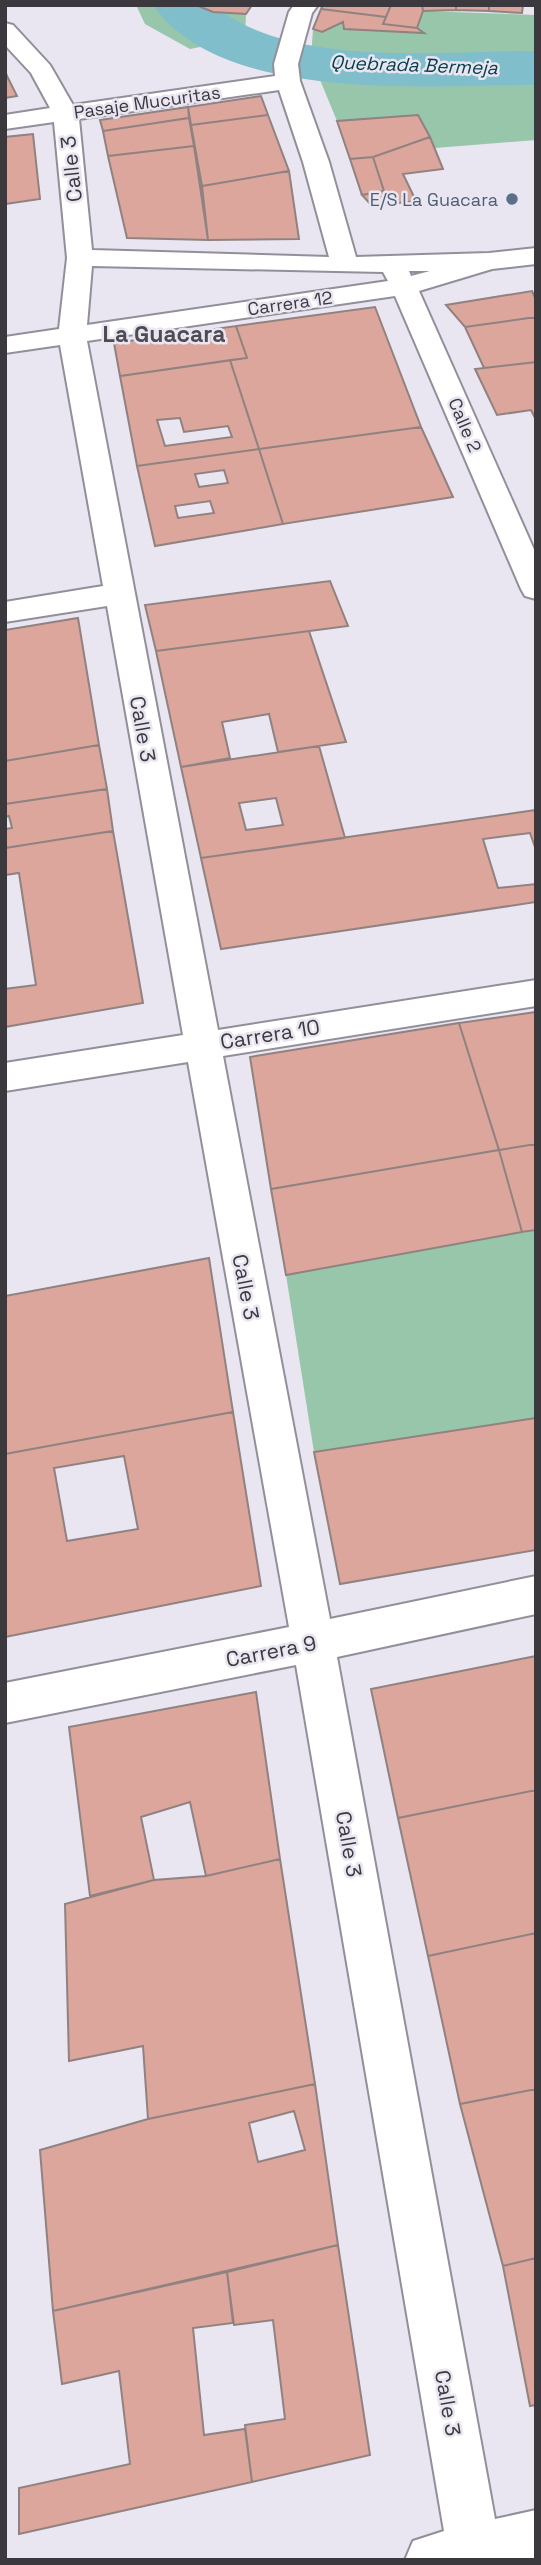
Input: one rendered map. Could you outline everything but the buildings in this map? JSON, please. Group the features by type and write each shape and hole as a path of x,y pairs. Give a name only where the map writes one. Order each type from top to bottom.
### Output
{"street":[{"path":"304,9 287,73 345,265"},
{"name":"Calle 3","path":"5,30 41,69 65,114 80,258 72,335 313,1642 461,2557"},
{"name":"Pasaje Mucuritas","path":"5,122 65,114 287,73"},
{"name":"Carrera 12","path":"5,345 72,335 397,274 536,256"},
{"path":"80,258 345,265 397,274"},
{"name":"Calle 2","path":"397,274 419,317 536,589"},
{"path":"5,612 118,594"},
{"name":"Carrera 10","path":"5,1077 536,993"},
{"name":"Carrera 9","path":"5,1703 536,1595"},
{"path":"461,2557 536,2537"}],"green space":[{"path":"136,5 196,5 213,12 246,14 245,38 190,49 145,24"},
{"path":"423,11 536,15 536,140 435,148 418,116 337,121 311,58 313,29 322,32 343,22 345,29 422,33 417,28"},
{"path":"536,1230 536,1418 314,1452 286,1275"}],"waterway":[{"name":"Quebrada Bermeja","path":"180,5 211,31 251,49 297,61 399,69 536,68"}],"place":[{"name":"E/S La Guacara","path":"512,199"}],"district":[{"name":"La Guacara","path":"164,334"}]}
